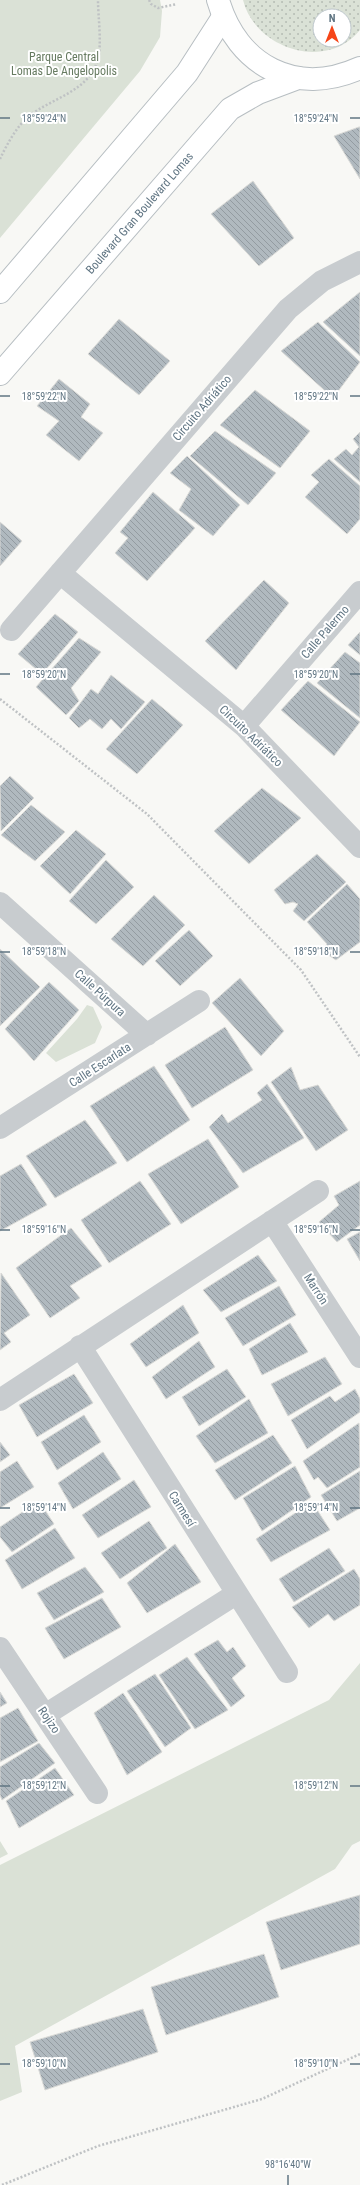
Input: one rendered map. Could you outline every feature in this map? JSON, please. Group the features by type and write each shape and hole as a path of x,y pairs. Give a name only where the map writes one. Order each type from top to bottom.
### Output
{"main road":[{"path":"220,9 232,35 250,55 260,63 278,72 298,78 331,78 360,68"},
{"path":"0,292 187,73 220,9"},
{"name":"Boulevard Gran Boulevard Lomas","path":"0,374 230,109 258,93 298,78"}],"street":[{"name":"Circuito Adriático","path":"11,630 288,309 322,281 360,262"},
{"name":"Circuito Adriático","path":"60,573 244,726 360,847"},
{"name":"Calle Palermo","path":"244,726 360,592"},
{"name":"Calle Púrpura","path":"0,903 147,1035"},
{"name":"Calle Escarlata","path":"0,1128 199,1001"},
{"path":"0,1400 318,1191"},
{"name":"Marrón","path":"272,1221 360,1357"},
{"name":"Carmesí","path":"80,1346 236,1594 287,1672"},
{"path":"45,1715 236,1594"},
{"name":"Rojizo","path":"0,1648 97,1793"}],"path":[{"path":"0,159 7,144 28,117 48,103 76,89 91,75 99,58 98,0"},
{"path":"149,0 151,4 158,8 177,4"},
{"path":"0,699 147,814 301,970 360,1057"},
{"path":"2,2185 98,2146 262,2099 360,2054"}],"green space":[{"name":"Parque Central Lomas De Angelopolis","path":"0,0 160,0 162,11 160,37 140,71 0,238"},
{"path":"243,0 360,0 360,30 352,37 352,8 312,8 312,48 334,48 329,50 312,52 294,49 277,42 262,31 250,17"},
{"path":"87,1005 93,1007 102,1027 95,1043 56,1062 46,1053 77,1019"},
{"path":"360,1663 360,1841 352,1845 335,1869 15,2046 22,2092 0,2101 0,1865 329,1700"},
{"path":"0,1841 8,1854 0,1858"}],"building":[{"path":"360,127 360,179 334,136"},
{"path":"253,181 294,238 259,266 211,214"},
{"path":"360,292 360,356 323,322"},
{"path":"119,319 170,361 139,395 88,354"},
{"path":"318,322 360,362 333,398 281,351"},
{"path":"59,379 90,404 81,417 103,433 79,461 46,435 59,421 37,406"},
{"path":"255,390 310,431 280,468 220,425"},
{"path":"215,431 276,473 248,505 190,456"},
{"path":"360,432 360,482 334,459 346,449 352,455 359,447 353,439"},
{"path":"187,456 240,505 213,536 179,510 191,489 170,473"},
{"path":"329,459 360,486 360,519 347,534 305,497 319,482 311,475"},
{"path":"153,492 195,528 147,581 115,553 128,538 120,532"},
{"path":"0,522 22,541 0,566"},
{"path":"264,580 289,603 236,670 205,641"},
{"path":"55,614 78,632 42,674 18,654"},
{"path":"360,632 360,655 348,645"},
{"path":"79,638 101,652 71,688 79,701 66,715 36,687"},
{"path":"345,652 360,663 360,718 317,683"},
{"path":"111,675 145,702 121,729 111,719 102,729 90,719 79,728 69,718 91,689 98,694"},
{"path":"308,681 360,722 334,756 281,710"},
{"path":"152,699 183,725 137,774 106,749"},
{"path":"10,776 34,798 1,831 0,786"},
{"path":"262,788 301,818 249,864 214,831"},
{"path":"31,805 65,832 35,861 1,835"},
{"path":"76,830 106,854 70,894 40,866"},
{"path":"317,854 346,882 304,921 293,911 298,904 293,902 285,904 274,890"},
{"path":"106,860 134,887 96,924 69,901"},
{"path":"347,884 360,899 360,942 336,960 321,950 327,944 307,922"},
{"path":"154,895 185,925 143,966 111,939"},
{"path":"189,930 213,956 180,986 155,961"},
{"path":"0,949 40,987 0,1026"},
{"path":"240,978 284,1031 261,1056 212,1003"},
{"path":"49,982 79,1010 34,1061 5,1029"},
{"path":"225,1027 253,1070 192,1108 165,1065"},
{"path":"154,1066 190,1120 127,1162 90,1106"},
{"path":"291,1067 300,1090 318,1085 348,1130 316,1151 271,1082"},
{"path":"267,1084 304,1138 243,1173 209,1127 222,1114 228,1123 262,1100 257,1093"},
{"path":"85,1120 117,1163 55,1198 26,1156"},
{"path":"208,1139 239,1187 181,1224 148,1174"},
{"path":"21,1164 47,1205 0,1231 0,1176"},
{"path":"140,1181 171,1224 109,1263 81,1220"},
{"path":"360,1181 360,1225 337,1242 319,1222 339,1205 334,1196"},
{"path":"71,1228 102,1266 70,1286 80,1298 50,1318 16,1268"},
{"path":"360,1232 360,1261 347,1239"},
{"path":"258,1255 277,1281 221,1312 203,1290"},
{"path":"1,1273 30,1315 4,1333 11,1342 0,1350"},
{"path":"279,1286 296,1315 243,1346 225,1318"},
{"path":"183,1305 199,1333 146,1367 130,1344"},
{"path":"290,1323 308,1352 262,1375 249,1349"},
{"path":"199,1341 215,1367 166,1399 152,1377"},
{"path":"325,1357 342,1384 288,1416 271,1384"},
{"path":"227,1369 246,1397 199,1426 182,1397"},
{"path":"74,1374 93,1403 37,1437 19,1405"},
{"path":"355,1389 360,1399 360,1412 307,1449 291,1420 330,1396 335,1402"},
{"path":"249,1399 268,1433 215,1463 196,1436"},
{"path":"84,1415 101,1442 57,1470 41,1442"},
{"path":"359,1423 360,1467 327,1488 318,1477 314,1480 303,1461"},
{"path":"273,1435 292,1463 235,1500 215,1470"},
{"path":"0,1442 10,1455 0,1462"},
{"path":"103,1452 121,1479 73,1509 58,1483"},
{"path":"17,1461 34,1487 0,1508 0,1472"},
{"path":"295,1466 311,1497 262,1531 243,1498"},
{"path":"360,1471 360,1508 337,1521 321,1495"},
{"path":"134,1480 151,1507 98,1538 82,1515"},
{"path":"39,1501 54,1524 12,1552 0,1537 0,1527"},
{"path":"312,1502 330,1530 271,1562 256,1539"},
{"path":"149,1521 167,1548 120,1579 101,1553"},
{"path":"55,1528 75,1558 22,1589 5,1560"},
{"path":"175,1544 201,1582 147,1613 127,1583"},
{"path":"329,1548 345,1571 294,1602 279,1579"},
{"path":"85,1567 104,1592 54,1620 37,1593"},
{"path":"354,1569 360,1579 360,1605 334,1621 328,1614 309,1628 292,1607"},
{"path":"102,1598 121,1627 64,1659 45,1628"},
{"path":"218,1640 227,1652 233,1647 246,1666 232,1678 245,1696 231,1707 194,1654"},
{"path":"187,1657 228,1710 195,1729 159,1675"},
{"path":"155,1674 191,1728 165,1747 127,1691"},
{"path":"0,1692 7,1703 0,1707"},
{"path":"123,1693 162,1752 127,1775 94,1713"},
{"path":"18,1708 38,1741 0,1762 0,1718"},
{"path":"39,1743 55,1763 2,1800 0,1795 0,1767"},
{"path":"55,1768 74,1795 19,1828 6,1801"},
{"path":"360,1895 360,1944 281,1970 266,1922"},
{"path":"264,1954 279,1997 166,2035 151,1987"},
{"path":"143,2009 158,2052 45,2090 30,2042"}]}
